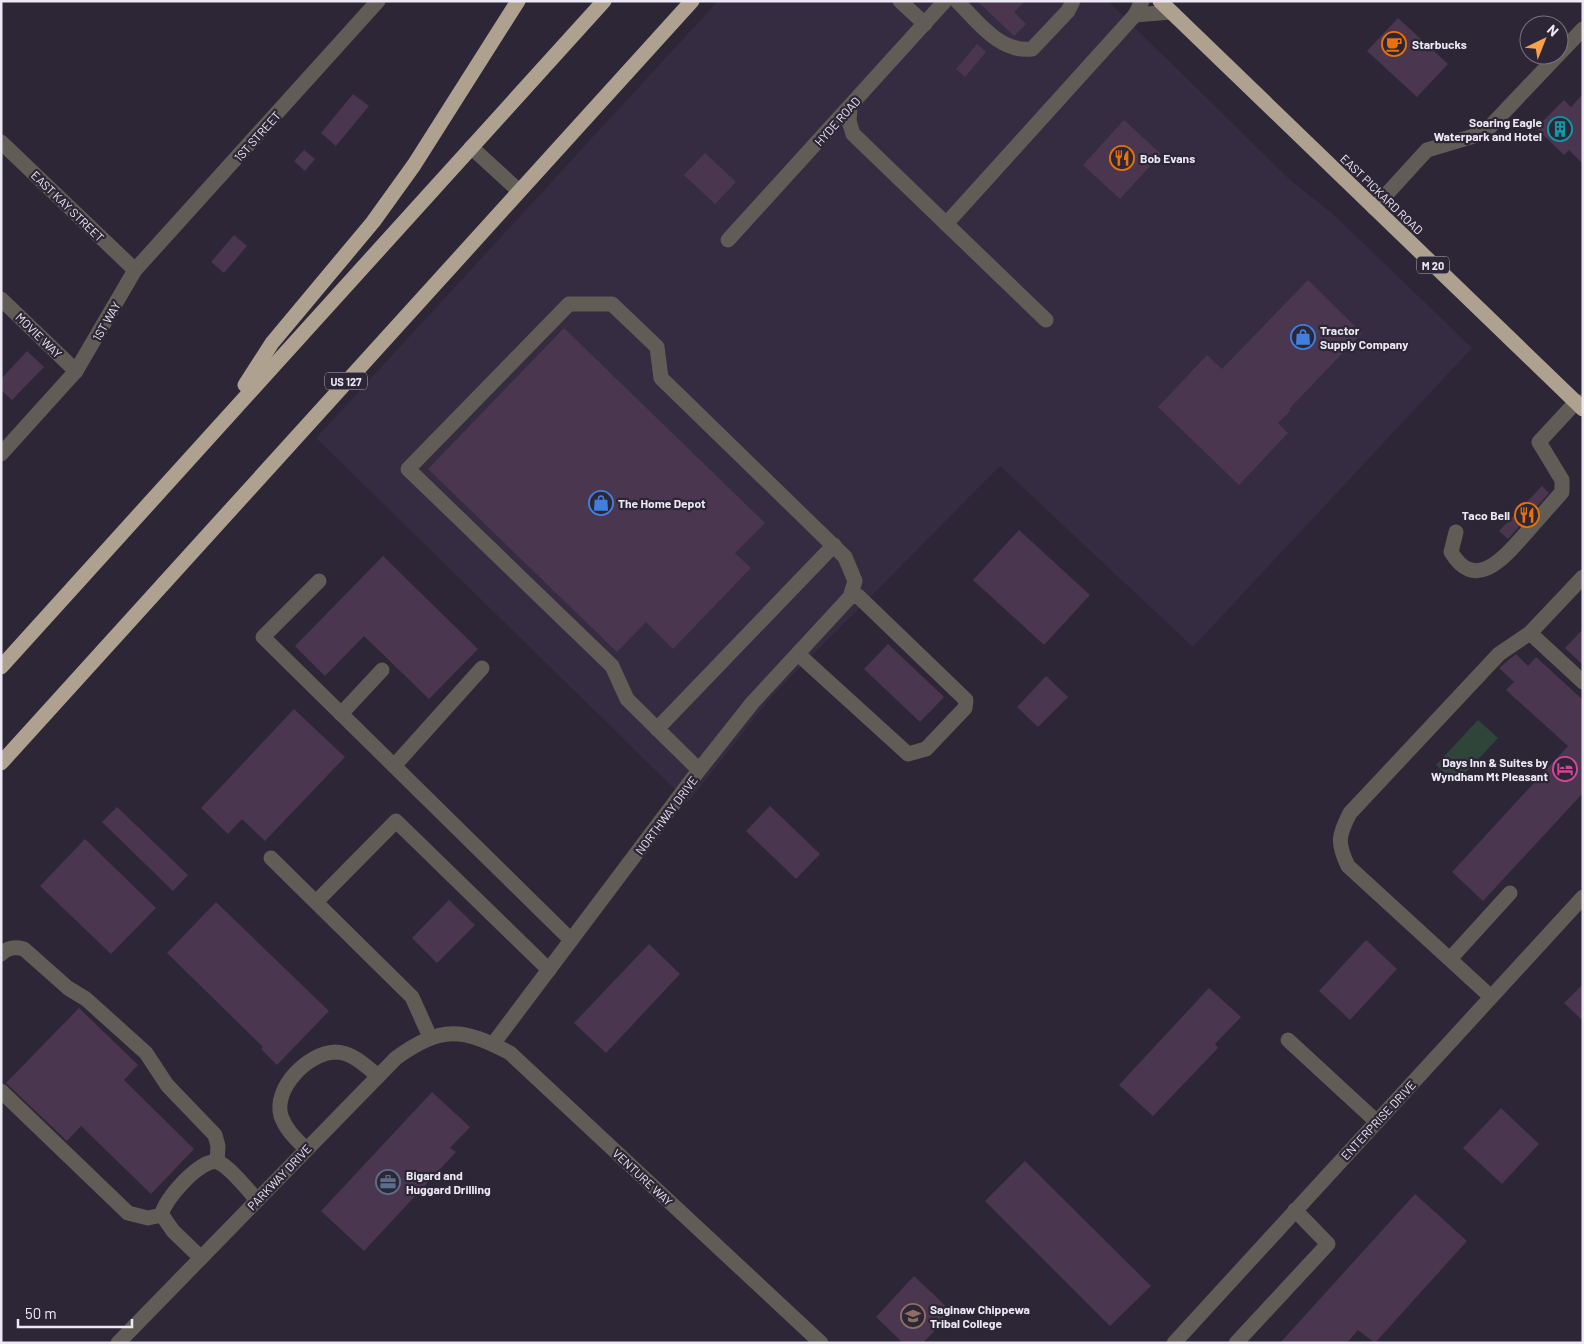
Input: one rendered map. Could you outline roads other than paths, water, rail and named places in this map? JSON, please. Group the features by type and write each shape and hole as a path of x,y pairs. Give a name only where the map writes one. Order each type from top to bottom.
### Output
{"highway":[{"path":"221,422 272,343 373,222 414,165 518,1"},
{"path":"1,667 604,1"},
{"name":"US 127","path":"1,763 692,1"},
{"name":"EAST PICKARD ROAD","path":"1171,5 1374,208 1581,404"}],"street":[{"name":"1ST STREET","path":"135,270 378,1"},
{"path":"900,1 925,24"},
{"name":"HYDE ROAD","path":"728,240 850,108 945,1"},
{"path":"957,1 1000,42 1020,50 1032,49 1068,11 1073,1"},
{"path":"946,224 1135,15 1142,1"},
{"path":"1135,15 1171,5"},
{"path":"1569,44 1583,29"},
{"path":"1374,208 1427,150 1484,133 1549,65"},
{"path":"850,108 848,122 853,134 1046,320"},
{"name":"EAST KAY STREET","path":"1,142 135,270"},
{"path":"471,147 519,191"},
{"name":"1ST WAY","path":"1,454 76,371 135,270"},
{"name":"MOVIE WAY","path":"1,299 76,371"},
{"path":"699,770 627,699 612,666 408,469 569,304 612,304 657,346 661,378 834,545 845,557 855,581 850,597 858,596 914,649 966,700 965,708 926,749 908,754 798,654"},
{"path":"1456,532 1451,552 1457,562 1465,568 1482,570 1499,563 1562,492 1562,480 1539,442 1581,404"},
{"path":"657,729 834,545"},
{"path":"1491,997 1348,866 1340,849 1341,831 1350,813 1499,654 1530,633 1583,577"},
{"path":"319,581 263,637 571,940"},
{"name":"NORTHWAY DRIVE","path":"493,1044 699,770 753,702 850,597"},
{"path":"1530,633 1583,682"},
{"path":"394,766 482,668"},
{"path":"341,714 382,670"},
{"path":"316,902 396,822 549,970"},
{"path":"271,858 412,997 430,1037"},
{"path":"1450,959 1510,893"},
{"name":"ENTERPRISE DRIVE","path":"1178,1341 1295,1210 1583,897"},
{"path":"1,954 5,950 15,947 24,949 68,988 86,999 146,1053 167,1086 215,1135 218,1146 217,1162"},
{"name":"PARKWAY DRIVE","path":"118,1343 396,1058 430,1037 453,1032"},
{"name":"VENTURE WAY","path":"453,1032 493,1044 510,1053 821,1343"},
{"path":"1288,1040 1377,1122"},
{"path":"306,1150 289,1132 281,1115 279,1101 287,1086 299,1071 318,1055 336,1052 354,1058 378,1076"},
{"path":"1,1091 128,1213 148,1218 162,1215"},
{"path":"162,1215 166,1202 189,1176 209,1162 217,1162 227,1168 257,1200"},
{"path":"1236,1343 1328,1244 1295,1210"},
{"path":"162,1215 173,1231 201,1258"}],"place":[{"name":"Starbucks","path":"1394,44"},
{"name":"Soaring Eagle Waterpark and Hotel","path":"1560,129"},
{"name":"Bob Evans","path":"1122,158"},
{"name":"Tractor Supply Company","path":"1303,337"},
{"name":"The Home Depot","path":"601,503"},
{"name":"Taco Bell","path":"1527,515"},
{"name":"Days Inn & Suites by Wyndham Mt Pleasant","path":"1565,769"},
{"name":"Bigard and Huggard Drilling","path":"388,1182"},
{"name":"Saginaw Chippewa Tribal College","path":"913,1316"}]}
